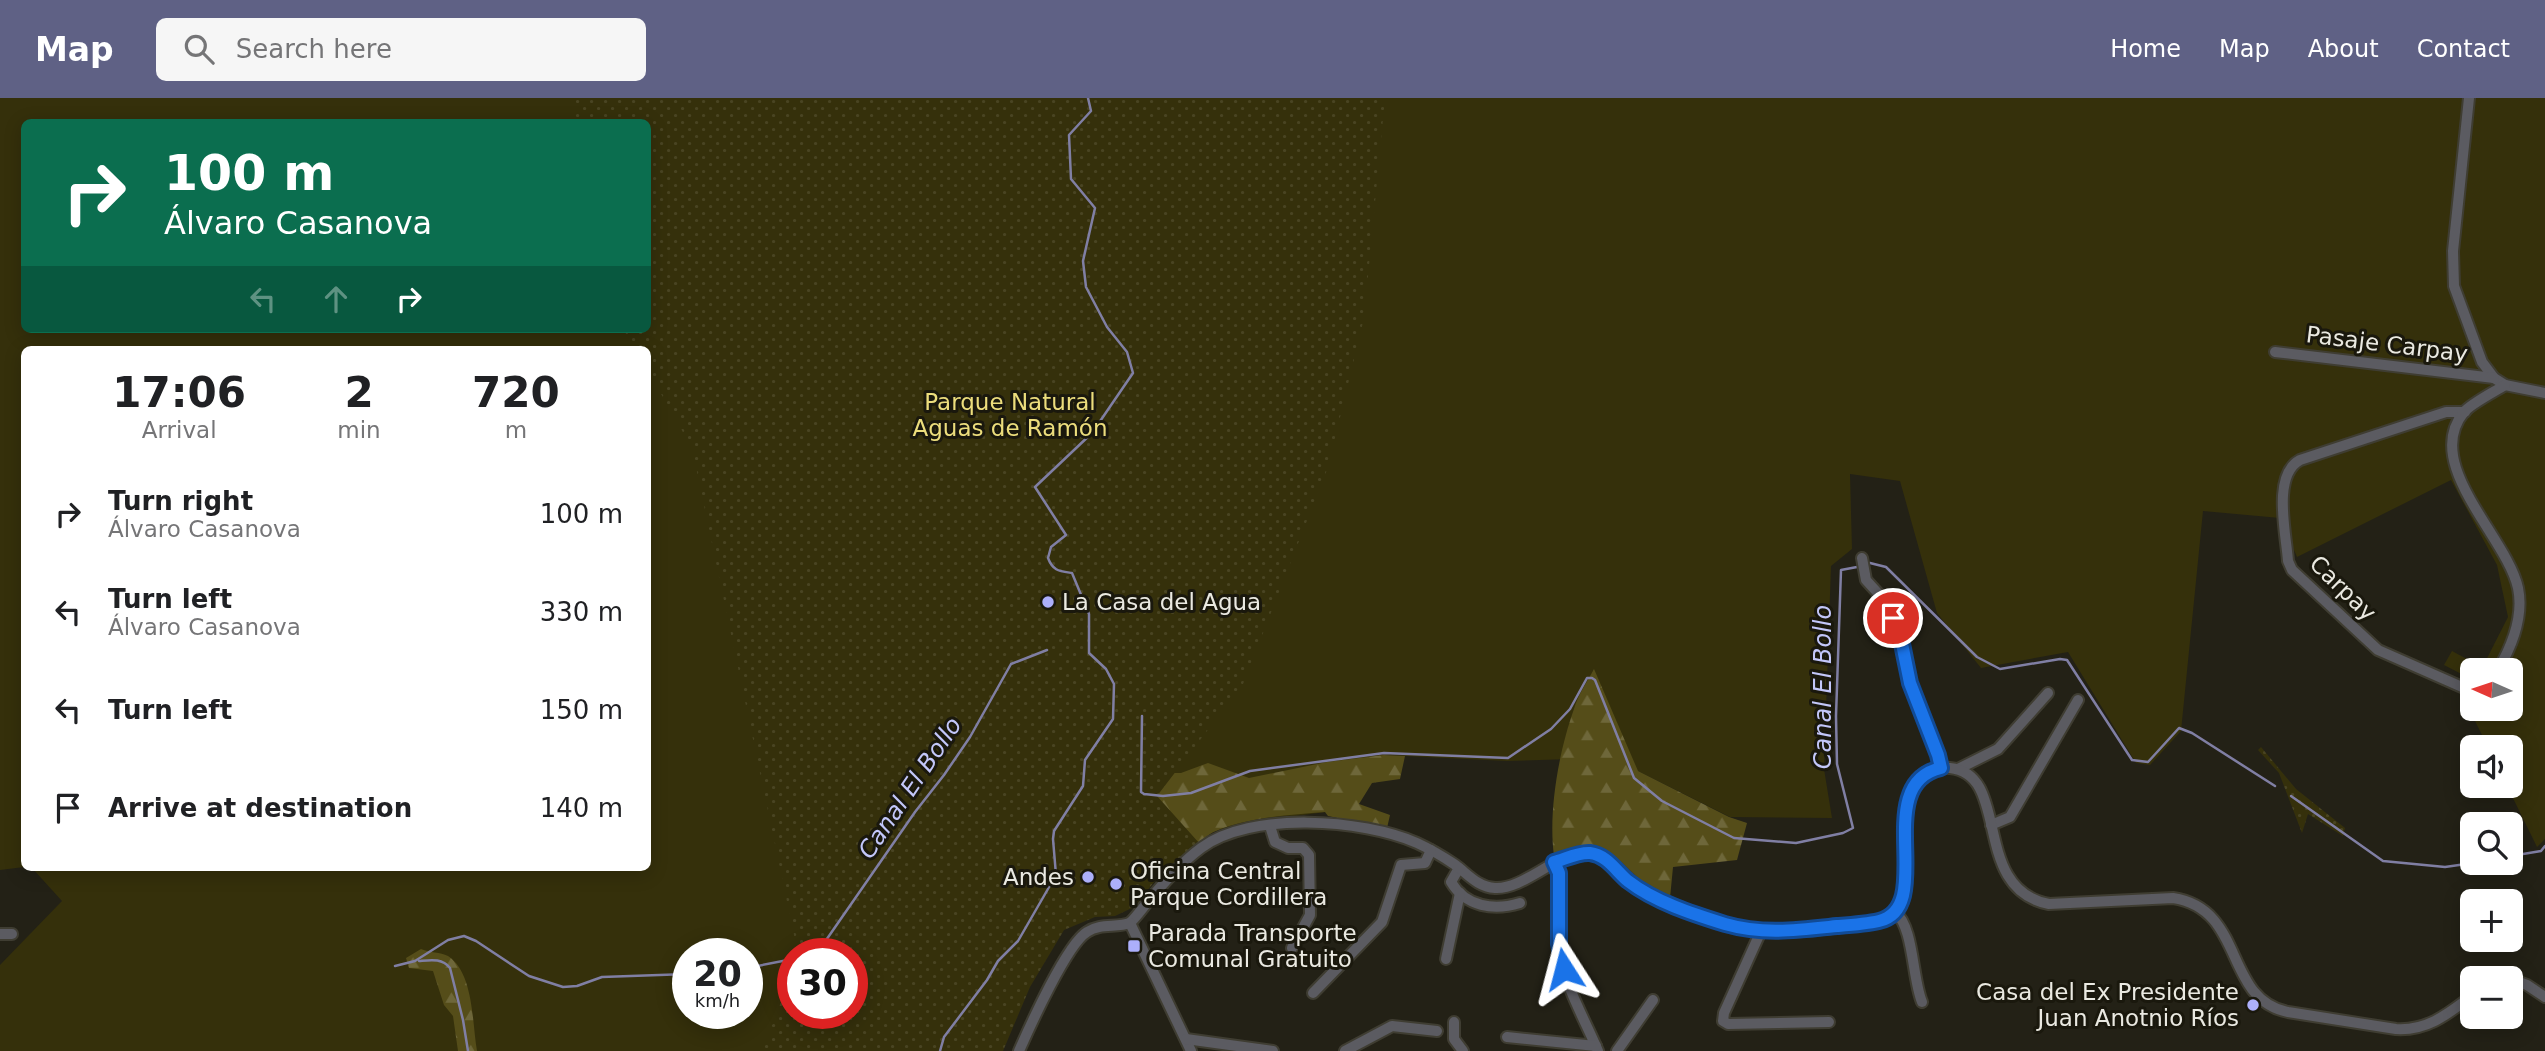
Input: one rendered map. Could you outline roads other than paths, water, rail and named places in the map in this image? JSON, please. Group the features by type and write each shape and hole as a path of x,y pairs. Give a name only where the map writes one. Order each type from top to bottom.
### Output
{"street":[{"path":"2469,98 2452,272 2454,286 2482,362 2494,378 2505,386 2545,393"},
{"name":"Pasaje Carpay","path":"2275,352 2494,378"},
{"name":"Carpay","path":"2460,686 2378,650 2292,570 2288,561 2283,493 2286,472 2292,464 2300,460 2446,412 2465,412 2505,386"},
{"path":"2465,412 2452,444 2455,467 2511,569 2518,588 2516,629 2505,658"},
{"path":"1862,558 1866,580 1886,602 1900,634 1910,683 1941,768"},
{"path":"1958,769 1998,749 2048,693"},
{"path":"1991,825 2010,817 2078,700"},
{"path":"1019,1051 1038,1008 1080,937 1094,928 1130,923 1170,876 1206,844 1237,830 1319,822 1390,834 1432,850 1478,883 1497,888 1517,883 1554,862 1590,853 1604,857 1650,896 1723,923 1761,931 1802,930 1875,922 1886,919 1895,912 1902,903 1905,892 1904,831 1913,790 1924,775 1941,768 1958,769 1972,778 1984,794 1994,844 2006,871 2023,892 2035,900 2056,904 2173,898 2199,907 2211,915 2222,930 2254,995 2276,1009 2396,1029 2413,1029 2438,1020 2460,1004"},
{"path":"1270,826 1275,842 1288,848 1303,848 1309,855 1310,915 1292,948"},
{"path":"1313,993 1382,922 1401,865 1425,863 1432,850"},
{"path":"1554,862 1559,883 1558,927 1561,957 1597,1049"},
{"path":"1459,868 1451,882 1461,893 1485,907 1497,908 1520,903"},
{"path":"1446,959 1461,893"},
{"path":"1895,912 1902,917 1907,932 1917,989 1922,1002"},
{"path":"1130,923 1191,1051"},
{"path":"1761,931 1724,1013 1723,1021 1728,1024 1829,1022"},
{"path":"2523,984 2545,997"},
{"path":"1617,1051 1653,1000"},
{"path":"1454,1022 1454,1039 1463,1051"},
{"path":"1345,1051 1392,1026 1437,1031"},
{"path":"1507,1037 1597,1049"},
{"path":"1186,1039 1273,1051"}],"waterway":[{"path":"940,1051 944,1037 998,961 1018,941 1056,875 1054,831 1083,786 1085,760 1113,719 1114,684 1106,669 1089,653 1089,614 1072,573 1057,570 1048,558 1051,547 1066,535 1035,487 1092,433 1133,373 1127,352 1107,327 1086,287 1083,261 1095,208 1071,179 1069,135 1091,111 1088,98"},
{"name":"Canal El Bollo","path":"1870,563 1886,567 1977,657 2000,669 2067,660 2132,760 2148,762 2179,728 2192,733 2275,786"},
{"name":"Canal El Bollo","path":"1142,716 1141,792 1163,796 1191,793 1250,771 1384,753 1508,758 1551,729 1570,709 1587,678 1592,678 1634,778 1662,801 1734,838 1796,843 1843,833 1853,828 1837,764 1836,716 1841,570 1857,567"},
{"name":"Canal El Bollo","path":"828,938 970,737 1011,664 1047,650"},
{"name":"Canal El Bollo","path":"2291,796 2383,861 2445,867 2460,865"},
{"name":"Canal El Bollo","path":"2523,854 2541,851 2545,846"},
{"name":"Canal El Bollo","path":"395,966 415,961 448,940 464,936 529,976 563,987 577,986 602,977 672,975"},
{"path":"419,961 440,961 450,968 468,1051"},
{"name":"Canal El Bollo","path":"763,965 777,962"}],"place":[{"name":"La Casa del Agua","path":"1048,602"},
{"name":"Andes","path":"1088,877"},
{"name":"Oficina Central Parque Cordillera","path":"1116,884"},
{"name":"Parada Transporte Comunal Gratuito","path":"1134,946"},
{"name":"Casa del Ex Presidente Juan Anotnio Ríos","path":"2253,1005"}],"park label":[{"name":"Parque Natural Aguas de Ramón","path":"1010,415"}]}
